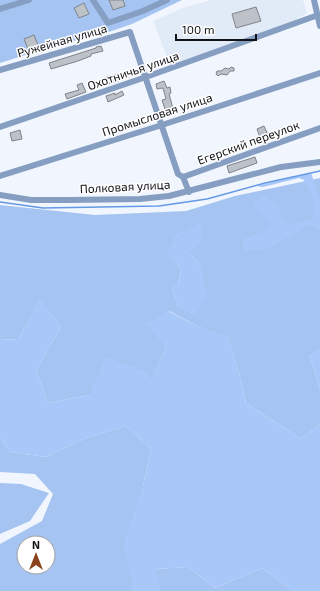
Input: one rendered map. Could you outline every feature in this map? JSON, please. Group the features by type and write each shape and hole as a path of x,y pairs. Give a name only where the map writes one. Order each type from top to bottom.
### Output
{"street":[{"path":"0,9 29,0"},
{"path":"93,0 108,23 143,11 167,0"},
{"path":"314,0 320,26"},
{"name":"Охотничья улица","path":"0,127 146,78 318,16"},
{"name":"Ружейная улица","path":"0,70 130,32 146,78"},
{"name":"Промысловая улица","path":"0,176 320,73"},
{"path":"146,78 178,174 183,178 189,192"},
{"name":"Егерский переулок","path":"183,178 320,128"},
{"name":"Полковая улица","path":"0,195 31,200 140,199 189,192 281,167 320,162"}],"shaded area":[{"path":"0,0 182,0 132,24 103,34 57,45 0,63"},
{"path":"211,0 303,0 307,13 285,26 170,65 153,21 183,8"},
{"path":"311,173 320,199 320,231 314,227 304,226 300,231 266,249 245,251 242,240 266,230 270,224 264,216 257,212 254,201 263,196 277,204 282,218 290,224 312,219 314,215 314,204 304,180 299,178 263,187 256,186"},
{"path":"320,178 320,349 310,356 320,390 320,424 301,439 246,403 228,337 199,327 169,311 166,347 151,381 48,403 36,370 61,327 40,299 18,340 0,339 0,205 95,215 186,211 235,196","holes":["185,231 189,253 201,266 195,314 178,307 172,289 178,284 181,272 176,262 176,235"]},
{"path":"207,220 201,224 201,241 189,253 201,266 207,297 195,315 178,307 172,289 178,284 181,272 176,262 166,255 176,235"},
{"path":"40,298 61,327 36,370 48,403 90,395 105,357 148,372 151,380 166,347 146,324 168,311 199,327 228,336 246,403 301,439 320,424 320,591 294,591 262,568 215,588 188,567 156,569 160,591 132,591 132,580 123,546 143,486 151,449 126,426 86,438 46,457 10,452 0,437 0,339 18,340"},
{"path":"320,349 320,390 310,356"},
{"path":"126,426 151,449 143,486 132,591 0,591 0,544 16,535 16,575 56,575 56,535 16,535 42,521 53,494 35,474 0,472 0,437 10,452 46,457 86,438"},
{"path":"0,483 21,484 49,493 30,521 0,534"},
{"path":"188,567 215,588 262,568 294,591 160,591 155,569"}],"building":[{"path":"109,0 123,0 125,6 113,10"},
{"path":"84,3 89,14 79,18 74,8"},
{"path":"256,7 261,21 236,28 232,14"},
{"path":"34,35 38,45 28,49 24,39"},
{"path":"101,46 103,51 91,54 91,56 78,61 51,69 49,63"},
{"path":"231,67 234,68 234,71 230,71 227,75 221,74 218,76 216,74 217,71 221,71 225,68 229,69"},
{"path":"117,74 119,81 108,84 106,77"},
{"path":"164,81 167,88 170,87 171,93 169,94 174,112 167,115 162,100 166,99 163,88 157,89 156,84"},
{"path":"82,83 86,92 67,99 65,94 79,90 77,85"},
{"path":"122,91 124,95 108,102 106,96 115,93 115,95"},
{"path":"264,126 269,137 261,140 257,129"},
{"path":"20,130 22,139 12,141 10,133"},
{"path":"255,157 257,163 229,173 227,166"}],"waterway":[{"path":"0,202 43,208 159,206 207,199 265,183 320,171"}]}
